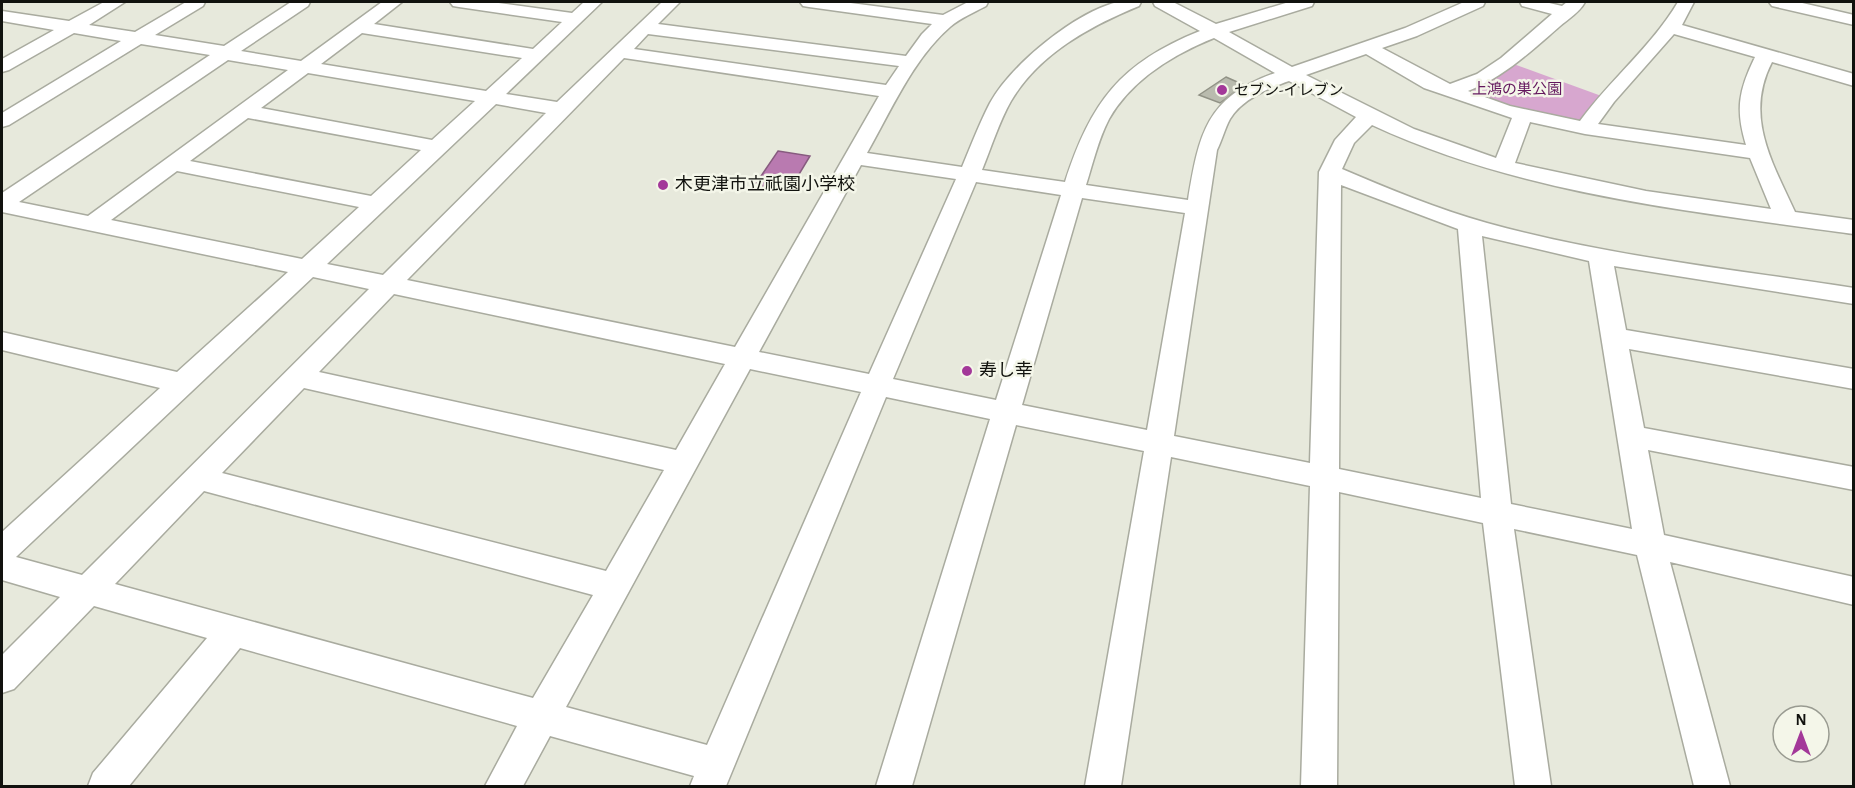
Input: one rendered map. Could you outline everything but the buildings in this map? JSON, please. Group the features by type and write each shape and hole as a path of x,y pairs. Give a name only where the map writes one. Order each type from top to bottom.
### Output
{"street":[{"path":"2,8 7,2"},
{"path":"2,66 116,2"},
{"path":"2,121 197,2"},
{"path":"2,204 302,2"},
{"path":"91,224 393,2"},
{"path":"459,2 575,19"},
{"path":"2,550 594,2"},
{"path":"2,678 561,109 671,2"},
{"path":"809,2 945,21"},
{"path":"502,786 891,92 928,38 945,21 980,2"},
{"path":"2,567 542,717 712,776 1000,103 1011,84 1042,53 1075,29 1132,2"},
{"path":"1161,2 1371,116 1444,148 1559,181 1615,192 1854,227"},
{"path":"894,786 1073,190 1093,131 1105,110 1134,76 1169,52 1215,30 1306,2"},
{"path":"1528,2 1571,7"},
{"path":"1586,128 1607,98 1671,27 1686,2"},
{"path":"1784,2 1854,20"},
{"path":"1104,786 1207,150 1220,119 1244,95 1260,85 1290,72 1429,25 1468,3"},
{"path":"1449,91 1484,78 1508,62 1571,7"},
{"path":"2,16 561,109"},
{"path":"358,27 537,55"},
{"path":"1671,27 1854,80"},
{"path":"644,28 910,62"},
{"path":"1366,47 1431,84 1504,111 1586,128 1759,153"},
{"path":"619,52 891,92"},
{"path":"1766,54 1752,84 1750,125 1759,153 1786,217"},
{"path":"242,111 437,147"},
{"path":"1503,166 1523,115"},
{"path":"1319,786 1330,172 1336,153 1347,137 1357,124 1371,116"},
{"path":"856,158 1198,208"},
{"path":"172,164 375,203"},
{"path":"1330,172 1392,198 1469,225 1600,255 1854,296"},
{"path":"2,204 1497,513 1854,591"},
{"path":"1469,225 1497,513 1533,786"},
{"path":"1600,255 1650,545 1712,786"},
{"path":"1614,336 1854,378"},
{"path":"2,364 12,344 181,383"},
{"path":"298,377 684,463"},
{"path":"1631,436 1854,479"},
{"path":"197,478 615,588"},
{"path":"106,786 234,631"}],"green space":[{"name":"上鴻の巣公園","path":"1508,62 1607,98 1585,128 1449,91"}],"shaded area":[{"path":"778,151 810,156 789,191 755,185"}],"place":[{"name":"セブン-イレブン","path":"1222,90"},
{"name":"木更津市立祇園小学校","path":"663,185"},
{"name":"寿し幸","path":"967,371"}]}
